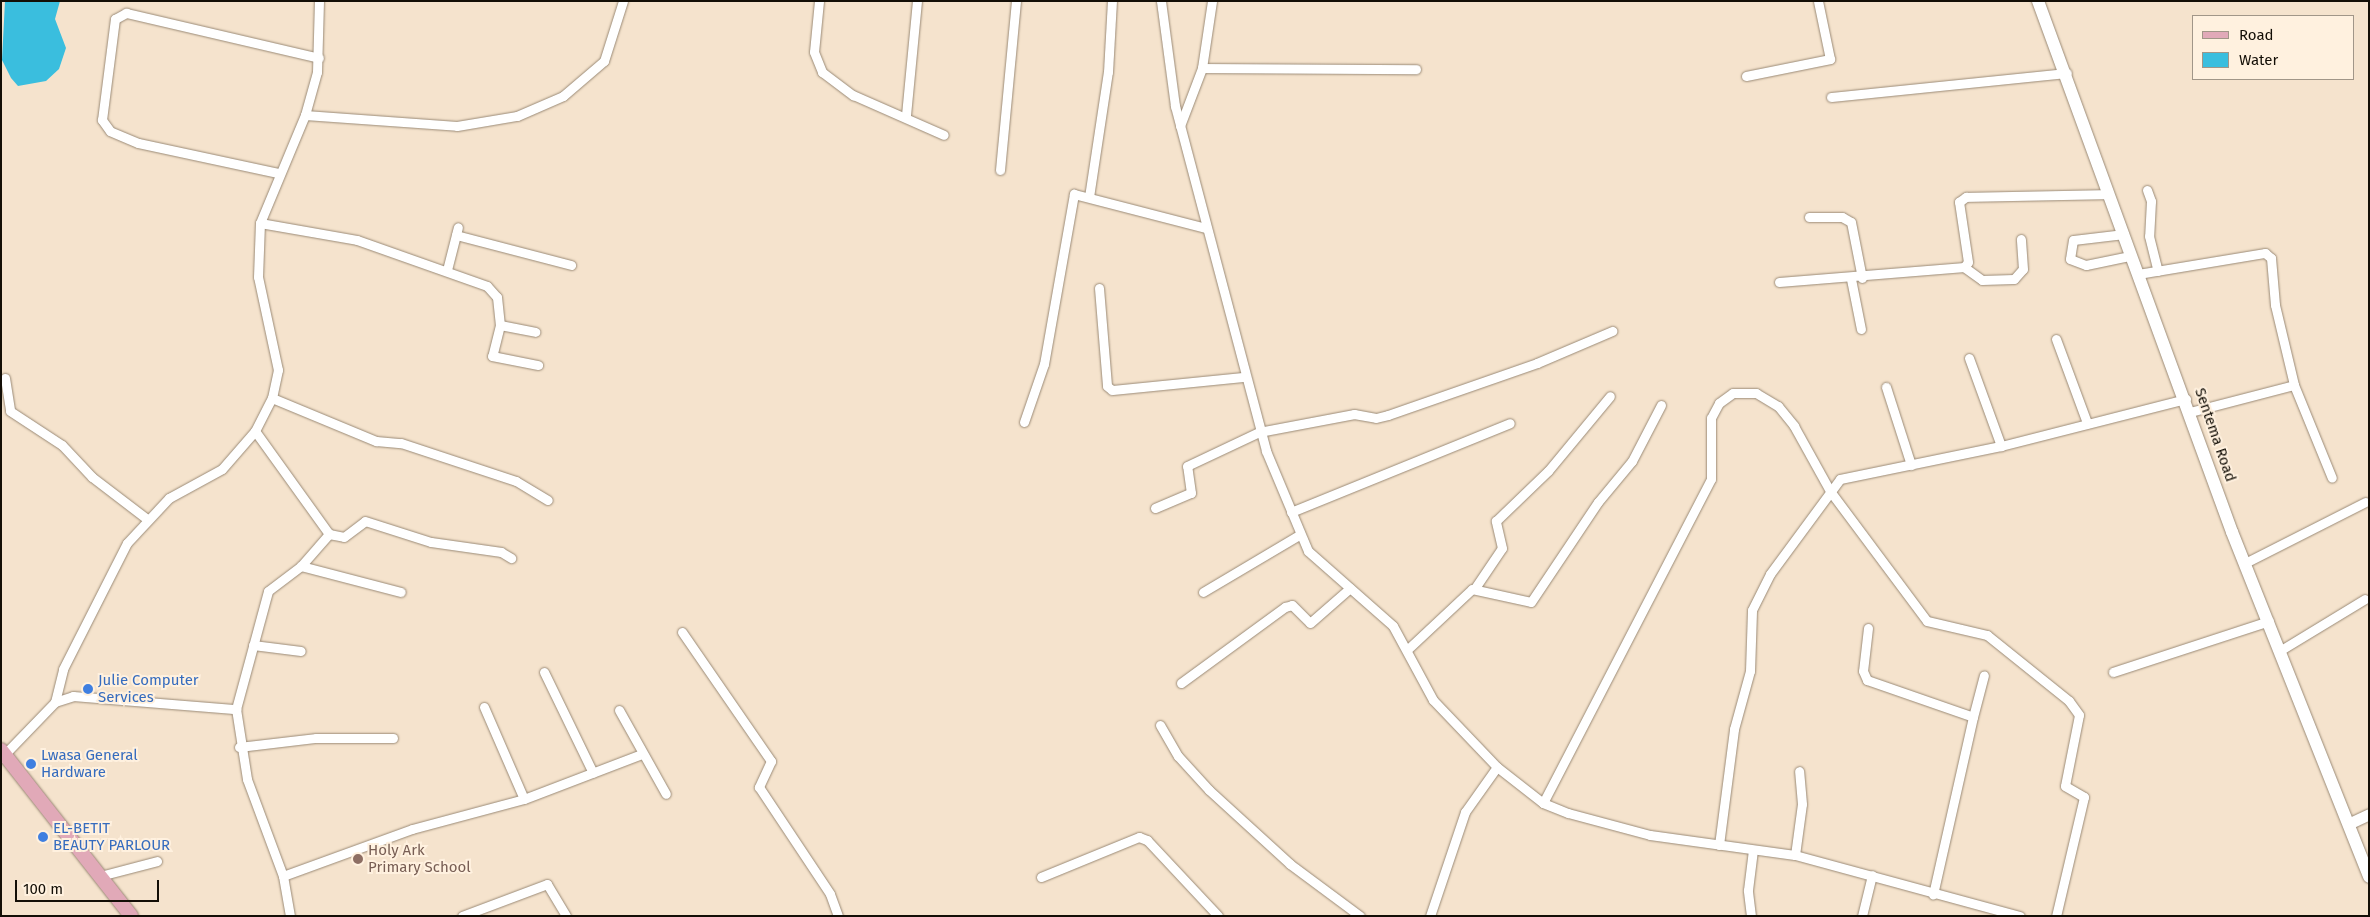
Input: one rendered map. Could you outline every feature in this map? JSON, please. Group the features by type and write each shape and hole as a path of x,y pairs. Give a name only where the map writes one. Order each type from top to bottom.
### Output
{"main road":[{"name":"Sentema Road","path":"2038,1 2067,73 2130,256 2188,405 2245,563 2281,650 2369,877"},
{"path":"2,754 131,916"}],"street":[{"path":"55,702 63,669 127,543 147,519 169,498 222,469 255,431 272,398 278,370 258,277 260,223 278,173 305,115 319,58 319,1"},
{"path":"305,115 457,126 517,116 563,96 604,61 623,1"},
{"path":"819,1 814,52 822,72 853,95 906,115 944,135"},
{"path":"906,115 918,1"},
{"path":"1000,170 1016,1"},
{"path":"1088,197 1108,72 1112,1"},
{"path":"1161,1 1180,126 1205,228 1238,340 1243,377 1259,432 1299,535 1308,551 1382,614 1409,648 1428,692 1497,767 1543,803 1592,822 1718,845 1796,855 1872,875 1933,895 2020,916"},
{"path":"1180,126 1202,68 1212,1"},
{"path":"1746,76 1830,59 1818,1"},
{"path":"278,173 138,143 110,131 102,120 115,19 126,14 319,58"},
{"path":"1202,68 1416,69"},
{"path":"1831,97 2067,73"},
{"path":"2147,190 2151,201 2149,236 2158,271"},
{"path":"1024,422 1044,364 1074,194 1205,228"},
{"path":"1778,282 1852,279 1964,266 1968,262 1959,207 1966,197 2109,194"},
{"path":"1809,217 1842,217 1851,222 1862,278"},
{"path":"260,223 357,240 447,270 495,292 500,325 492,356 538,365"},
{"path":"447,270 457,231 572,265"},
{"path":"2124,234 2073,240 2070,259 2086,265 2130,256"},
{"path":"1964,266 1982,280 2014,279 2023,269 2021,239"},
{"path":"2138,274 2264,253 2271,258 2275,305 2294,385 2332,478"},
{"path":"1852,279 1861,329"},
{"path":"1099,288 1106,386 1112,390 1243,377"},
{"path":"500,325 535,332"},
{"path":"1155,508 1191,492 1187,466 1259,432 1354,414 1376,418 1388,415 1537,363 1612,331"},
{"path":"2056,339 2087,423"},
{"path":"1969,358 2001,446"},
{"path":"5,378 10,411 62,445 92,477 147,519"},
{"path":"1718,845 1734,729 1750,671 1752,610 1770,574 1830,491 1850,474 1911,465 2001,446 2087,423 2294,385"},
{"path":"1886,387 1911,465"},
{"path":"1543,803 1711,479 1709,431 1719,403 1733,394 1756,393 1778,406 1830,491 1928,622 1988,634 2069,701 2079,715 2065,786 2084,797 2056,916"},
{"path":"1409,648 1475,588 1502,548 1496,521 1548,471 1610,396"},
{"path":"272,398 376,442 401,443 516,481 548,500"},
{"path":"1475,588 1531,602 1598,502 1632,461 1661,405"},
{"path":"1291,512 1510,423"},
{"path":"255,431 329,534 344,536 364,521 431,542 501,552 511,558"},
{"path":"2245,563 2366,502"},
{"path":"290,916 283,876 258,814 239,747 236,709 268,591 301,566 329,534"},
{"path":"1203,592 1299,535"},
{"path":"301,566 401,592"},
{"path":"1181,683 1285,607 1292,605 1310,624 1350,588"},
{"path":"2281,650 2365,599"},
{"path":"2113,672 2269,620"},
{"path":"1868,628 1862,671 1867,680 1973,717"},
{"path":"682,632 771,761 758,787 830,894 838,916"},
{"path":"253,645 301,651"},
{"path":"544,672 593,772"},
{"path":"1933,895 1984,675"},
{"path":"2,754 55,702 73,696 236,709"},
{"path":"484,708 524,799"},
{"path":"619,710 666,794"},
{"path":"1160,724 1178,756 1209,790 1290,864 1360,916"},
{"path":"239,747 316,738 393,738"},
{"path":"283,876 412,829 524,799 642,754"},
{"path":"1430,916 1465,812 1497,767"},
{"path":"1796,855 1802,804 1799,772"},
{"path":"2348,824 2369,814"},
{"path":"1041,877 1139,837 1147,840 1218,916"},
{"path":"1751,916 1748,890 1753,850"},
{"path":"100,876 157,861"},
{"path":"1862,916 1872,875"},
{"path":"462,916 547,884 566,916"}],"water":[{"path":"5,1 60,1 55,19 66,48 59,69 46,81 18,86 11,78 2,60"}],"place":[{"name":"Julie Computer Services","path":"88,689"},
{"name":"Lwasa General Hardware","path":"31,764"},
{"name":"EL-BETIT BEAUTY PARLOUR","path":"43,837"},
{"name":"Holy Ark Primary School","path":"358,859"}]}
